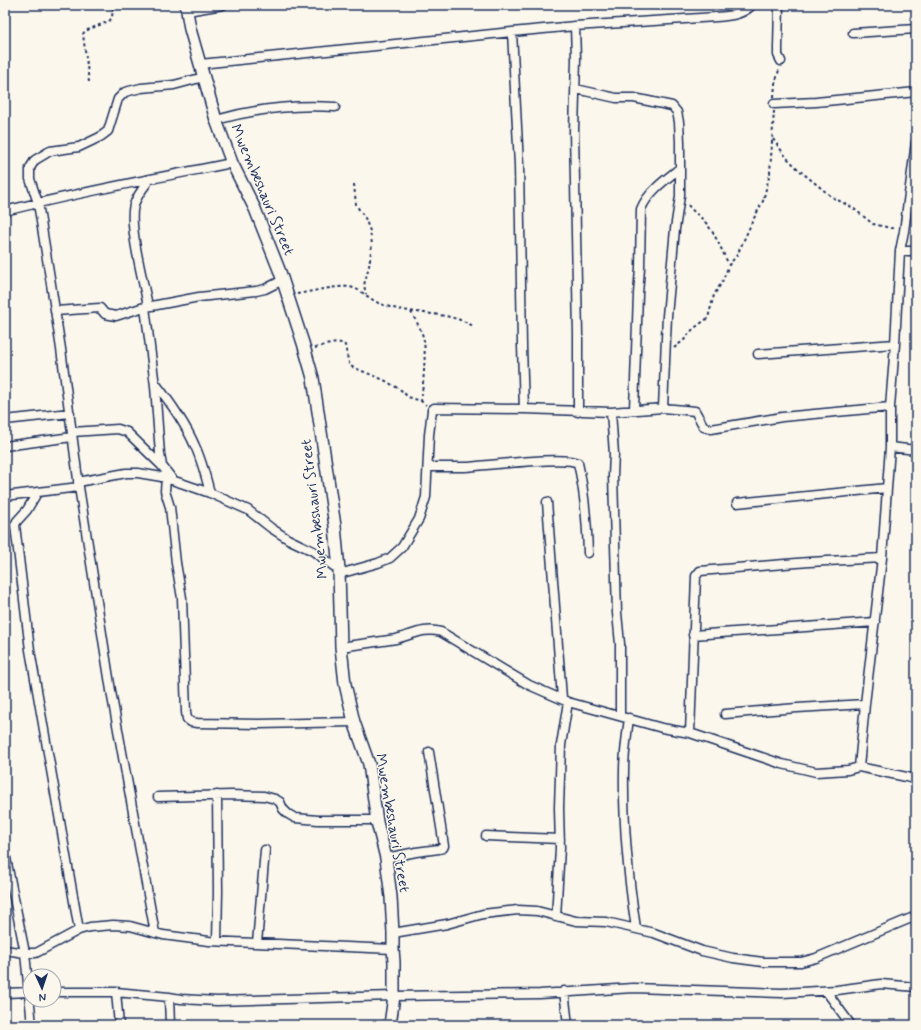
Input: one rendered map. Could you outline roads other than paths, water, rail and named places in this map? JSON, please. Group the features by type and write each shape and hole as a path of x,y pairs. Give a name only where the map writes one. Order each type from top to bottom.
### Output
{"street":[{"path":"186,8 223,5"},
{"path":"200,64 575,26 723,16 737,14 748,9 752,5"},
{"path":"779,5 778,54 781,61"},
{"name":"Mwembeshauri Street","path":"186,8 216,120 232,163 255,209 283,280 313,378 335,526 339,572 341,647 345,684 354,722 369,764 377,820 386,858 391,897 394,996 390,1025"},
{"path":"575,26 576,89 574,131 578,412"},
{"path":"853,33 916,29"},
{"path":"512,32 519,165 524,408"},
{"path":"155,933 112,697 78,484 70,413 55,311 38,203 30,179 30,168 36,160 50,151 79,147 100,137 108,131 118,99 125,92 141,88 174,85 204,77"},
{"path":"576,89 616,98 634,98 672,106 677,112 679,122 680,196 675,229 668,308 663,408"},
{"path":"774,104 816,102 916,92"},
{"path":"216,120 236,114 297,106 335,107"},
{"path":"859,768 882,558 890,447 890,407 900,251 916,142"},
{"path":"5,211 150,179 232,163"},
{"path":"634,410 641,209 644,202 654,191 679,169"},
{"path":"150,179 137,197 132,213 147,307 162,466"},
{"path":"900,251 916,252"},
{"path":"55,311 100,308 105,314 116,316 147,307 199,297 256,291 265,289 283,280"},
{"path":"758,354 895,344"},
{"path":"155,382 188,431 196,447 210,493"},
{"path":"5,496 37,493 126,473 138,473 170,479 210,493 248,510 288,539 313,551 339,572 378,563 390,558 402,547 419,519 426,498 429,435 432,410 436,408 524,408 578,412 610,412 663,408 695,411 704,427 711,429 782,416 890,407"},
{"path":"610,412 614,454 613,476 617,613 620,644 620,715"},
{"path":"5,420 70,413"},
{"path":"5,446 72,434 118,429 127,432 162,466 170,479"},
{"path":"890,447 916,450"},
{"path":"428,467 466,467 546,461 574,461 578,463 581,474 588,553"},
{"path":"170,479 165,491 170,507 176,563 182,598 184,696 187,718 191,722 197,723 259,724 354,722"},
{"path":"737,503 887,488"},
{"path":"37,493 27,510 16,522 16,531 30,650 79,930"},
{"path":"546,502 565,700 561,746 559,808 560,839 556,917"},
{"path":"690,733 696,576 700,571 809,562 882,558"},
{"path":"693,635 874,622"},
{"path":"341,647 397,638 428,629 434,630 441,632 529,684 565,700 662,728 690,733 782,764 816,772 859,768 916,779"},
{"path":"725,714 865,704"},
{"path":"629,718 624,769 625,834 630,890 636,928"},
{"path":"386,858 439,849 443,848 444,846 429,752"},
{"path":"217,795 217,941"},
{"path":"158,797 217,795 264,796 280,802 283,809 294,818 305,820 377,820"},
{"path":"486,836 560,839"},
{"path":"257,943 265,850"},
{"path":"5,853 25,953 27,968"},
{"path":"393,933 447,924 483,914 518,910 537,911 576,922 606,922 636,928 654,933 702,951 727,957 763,962 801,962 816,958 916,916"},
{"path":"5,950 36,953 79,930 90,927 113,925 130,926 179,938 393,949"},
{"path":"62,992 116,992 181,999 217,1001 540,994 564,991 633,988 782,993 826,991 881,984 916,987"},
{"path":"564,991 568,1025"},
{"path":"826,991 851,1025"},
{"path":"5,993 22,992"},
{"path":"116,992 119,1025"},
{"path":"169,997 170,1025"},
{"path":"30,1008 32,1025"}]}
